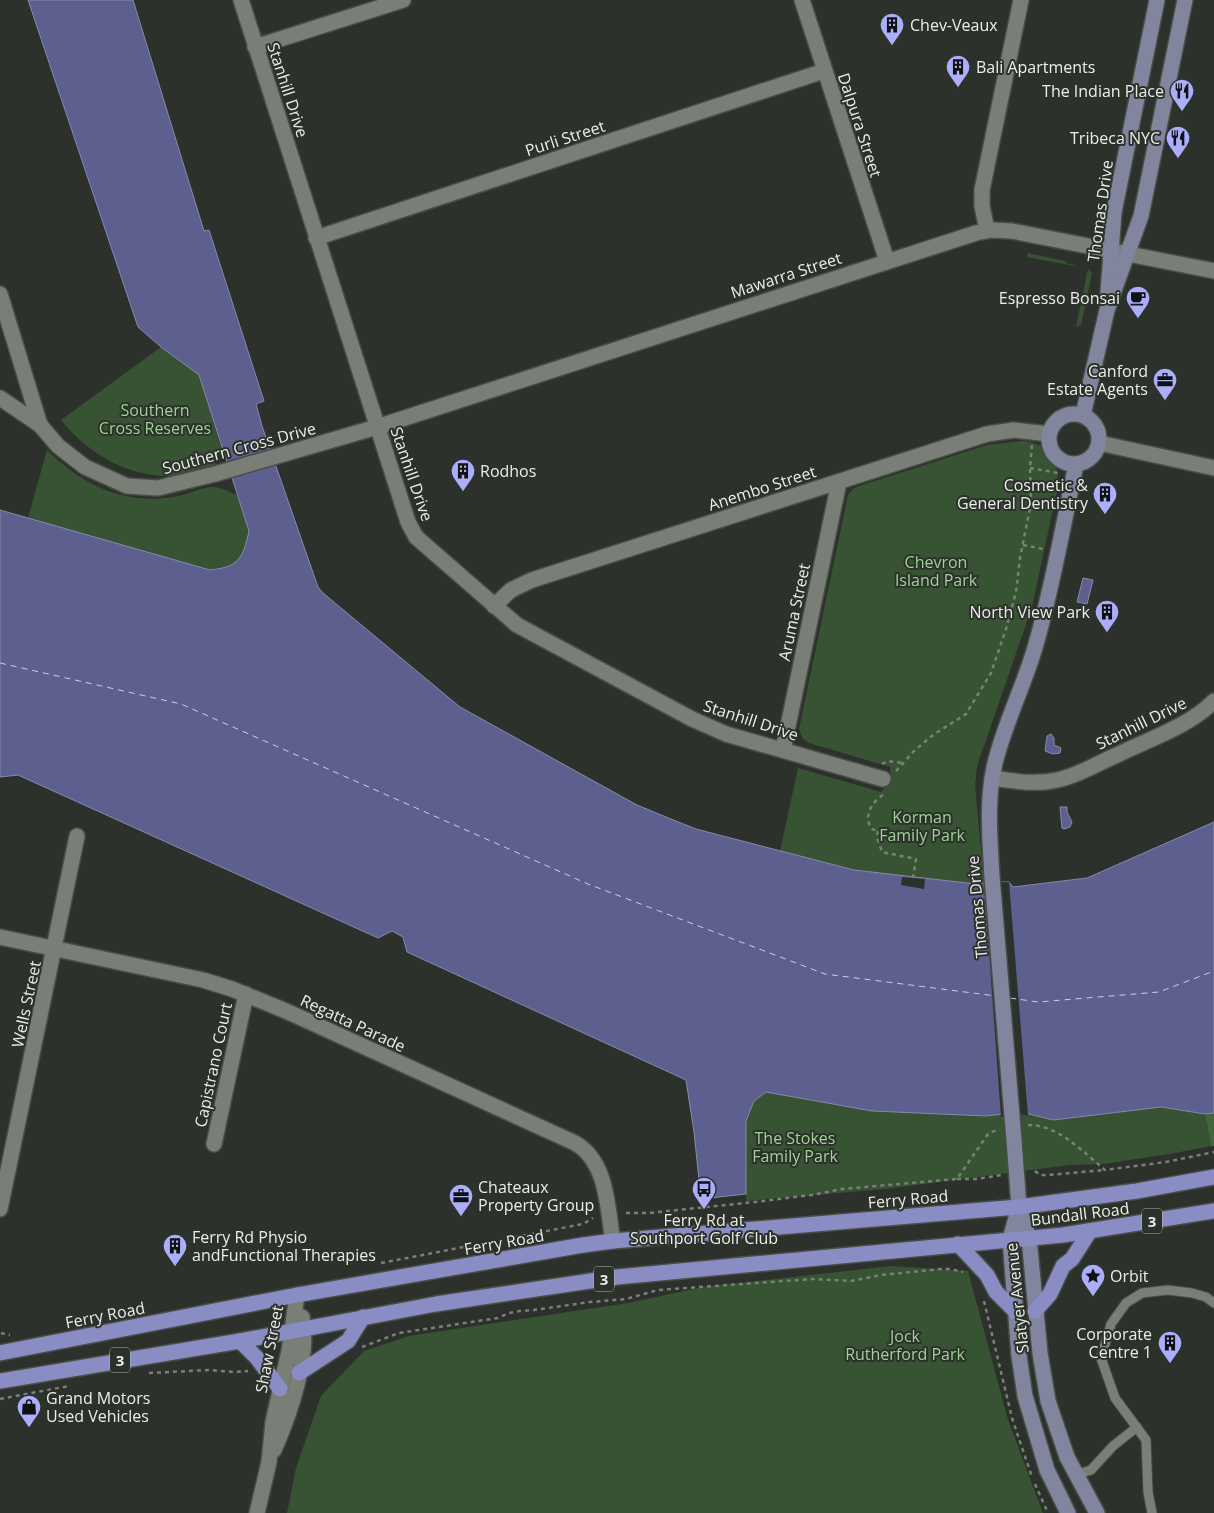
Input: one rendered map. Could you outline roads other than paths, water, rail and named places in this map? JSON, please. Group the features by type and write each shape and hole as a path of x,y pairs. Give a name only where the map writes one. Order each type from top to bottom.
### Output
{"main road":[{"name":"Thomas Drive","path":"1107,310 1114,212 1157,0"},
{"name":"Thomas Drive","path":"1083,416 1107,310 1141,216 1185,0"},
{"path":"1114,212 1141,216"},
{"path":"1070,414 1083,416 1091,420 1098,429 1099,443 1094,455 1088,461 1076,465 1062,462 1055,457 1048,443 1049,434 1052,426 1058,419 1070,414"},
{"name":"Thomas Drive","path":"1019,1206 992,877 989,829 992,778 1003,737 1036,646 1054,573 1076,465"},
{"name":"Bundall Road","path":"1019,1206 1137,1191 1214,1177"},
{"name":"Ferry Road","path":"1,1351 297,1295 613,1241 1019,1206"},
{"name":"Slatyer Avenue","path":"1019,1206 1029,1238 1035,1312 1048,1401 1056,1430 1075,1475 1097,1513"},
{"name":"Slatyer Avenue","path":"1019,1206 1010,1240 1019,1356 1025,1396 1047,1470 1068,1513"},
{"name":"Bundall Road","path":"1010,1240 1090,1231 1214,1211"},
{"path":"1035,1312 1050,1294 1064,1266 1072,1259 1090,1231"},
{"name":"3","path":"0,1380 298,1330 490,1294 608,1278 1010,1240"},
{"path":"958,1244 987,1275 996,1292 1016,1312"},
{"path":"299,1373 348,1341 362,1317"},
{"path":"240,1340 258,1358 280,1389"}],"street":[{"name":"Stanhill Drive","path":"240,0 377,427 413,533 424,546 494,606 524,628 692,719 726,734 888,783"},
{"path":"256,47 403,0"},
{"name":"Dalpura Street","path":"802,0 887,261"},
{"path":"987,230 983,212 982,190 1021,0"},
{"name":"Purli Street","path":"316,238 824,71"},
{"name":"Mawarra Street","path":"377,427 987,230 1012,231 1214,271"},
{"name":"Southern Cross Drive","path":"0,294 40,425"},
{"name":"Southern Cross Drive","path":"0,398 40,425 58,446 85,467 127,486 158,488 215,474 377,427"},
{"name":"Anembo Street","path":"494,606 511,590 528,582 999,431 1019,430 1049,434"},
{"path":"1099,443 1214,468"},
{"name":"Aruma Street","path":"783,750 839,482"},
{"name":"Stanhill Drive","path":"992,778 1018,782 1059,780 1192,719 1214,701"},
{"name":"Wells Street","path":"0,1209 78,836"},
{"name":"Regatta Parade","path":"0,937 203,980 246,994 581,1146 592,1156 601,1175 613,1241"},
{"name":"Capistrano Court","path":"214,1144 246,994"},
{"name":"Shaw Street","path":"269,1462 286,1425 304,1348 298,1330 297,1295"},
{"name":"Shaw Street","path":"257,1513 269,1462 273,1422 280,1389 298,1330"}],"lane":[{"path":"1152,1513 1148,1492 1146,1440 1115,1398 1102,1358 1111,1324 1126,1303 1142,1294 1168,1290 1192,1292 1206,1297 1214,1303"},
{"path":"1075,1475 1092,1470 1112,1446 1137,1427"}],"water":[{"path":"28,0 133,0 204,231 209,230 264,401 256,404 262,426 318,587 323,593 460,707 637,805 696,829 854,870 967,883 1009,882 1013,887 1087,878 1214,822 1214,1113 1205,1114 1161,1107 1053,1120 1021,1112 986,1116 872,1111 766,1092 754,1101 746,1121 746,1194 701,1199 686,1080 407,952 403,937 392,931 378,938 18,775 0,777 0,510 210,570 220,569 238,560 242,554 249,531 199,375 138,327"},
{"path":"1083,578 1093,580 1087,604 1077,602"},
{"path":"1051,734 1054,738 1054,745 1061,748 1060,753 1053,754 1045,751 1047,736"},
{"path":"1060,807 1067,807 1067,812 1072,822 1070,827 1064,829 1062,828"}],"place":[{"name":"Chev-Veaux","path":"892,46"},
{"name":"Bali Apartments","path":"958,88"},
{"name":"The Indian Place","path":"1182,112"},
{"name":"Tribeca NYC","path":"1178,159"},
{"name":"Espresso Bonsai","path":"1138,319"},
{"name":"Canford Estate Agents","path":"1165,401"},
{"name":"Rodhos","path":"463,492"},
{"name":"Cosmetic & General Dentistry","path":"1105,515"},
{"name":"North View Park","path":"1107,633"},
{"name":"Ferry Rd at Southport Golf Club","path":"704,1210"},
{"name":"Chateaux Property Group","path":"461,1217"},
{"name":"Ferry Rd Physio andFunctional Therapies","path":"175,1267"},
{"name":"Orbit","path":"1093,1297"},
{"name":"Corporate Centre 1","path":"1170,1364"},
{"name":"Grand Motors Used Vehicles","path":"29,1428"}],"park label":[{"name":"Southern Cross Reserves","path":"155,419"},
{"name":"Chevron Island Park","path":"936,571"},
{"name":"Korman Family Park","path":"922,826"},
{"name":"The Stokes Family Park","path":"795,1147"},
{"name":"Jock Rutherford Park","path":"905,1345"}]}
